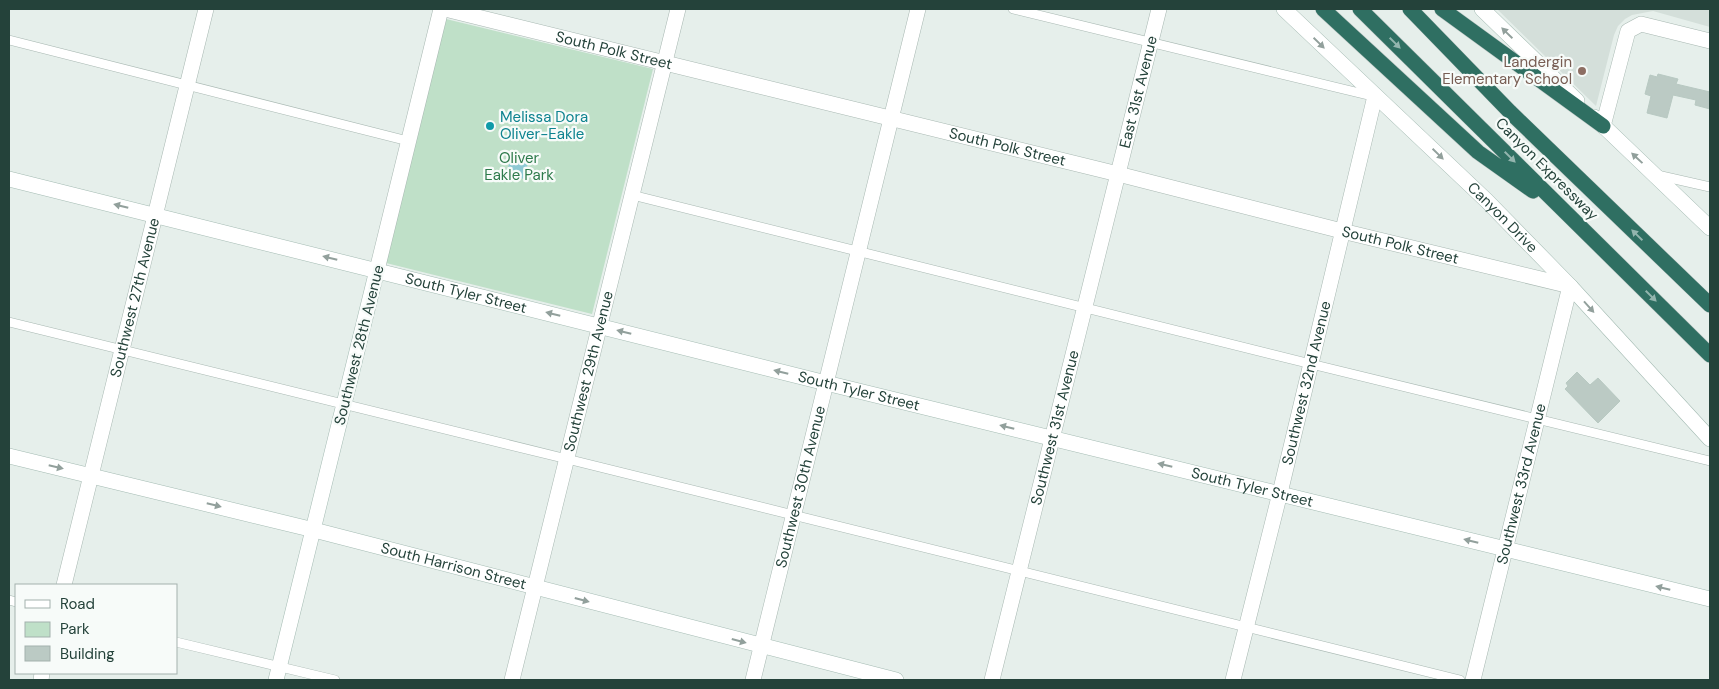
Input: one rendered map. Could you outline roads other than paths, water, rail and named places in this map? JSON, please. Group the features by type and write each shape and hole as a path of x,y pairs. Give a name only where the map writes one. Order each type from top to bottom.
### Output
{"highway":[{"path":"1323,9 1478,152 1569,215"},
{"name":"Canyon Expressway","path":"1360,9 1710,355"},
{"name":"Canyon Expressway","path":"1410,9 1510,112 1710,305"},
{"path":"1442,9 1603,126"}],"street":[{"name":"Southwest 27th Avenue","path":"64,584 206,9"},
{"name":"South Polk Street","path":"443,9 1570,286"},
{"name":"Southwest 28th Avenue","path":"277,673 314,530 408,142 443,9"},
{"name":"Southwest 29th Avenue","path":"512,680 678,9"},
{"name":"Southwest 30th Avenue","path":"753,680 918,9"},
{"name":"East 31st Avenue","path":"1118,174 1158,9"},
{"name":"Canyon Drive","path":"1284,9 1480,194 1570,286 1710,439"},
{"path":"1482,9 1710,228"},
{"path":"1603,126 1628,31 1640,24 1710,41"},
{"name":"Southwest 32nd Avenue","path":"1233,680 1375,96"},
{"name":"Southwest 31st Avenue","path":"992,680 1118,174"},
{"name":"South Tyler Street","path":"9,179 826,383 1710,599"},
{"name":"Southwest 33rd Avenue","path":"1473,680 1570,286"},
{"name":"South Harrison Street","path":"9,456 314,530 896,680"}],"lane":[{"path":"1013,9 1375,96"},
{"path":"9,40 408,142"},
{"path":"1653,174 1710,187"},
{"path":"632,195 1710,461"},
{"path":"9,322 567,458 794,516 1460,680"},
{"path":"178,643 277,673 334,680"}],"water":[{"path":"512,155 529,159 524,179 506,174"}],"place":[{"name":"Landergin Elementary School","path":"1582,71"},
{"name":"Melissa Dora Oliver-Eakle","path":"490,126"}],"park label":[{"name":"Oliver Eakle Park","path":"519,166"}]}
